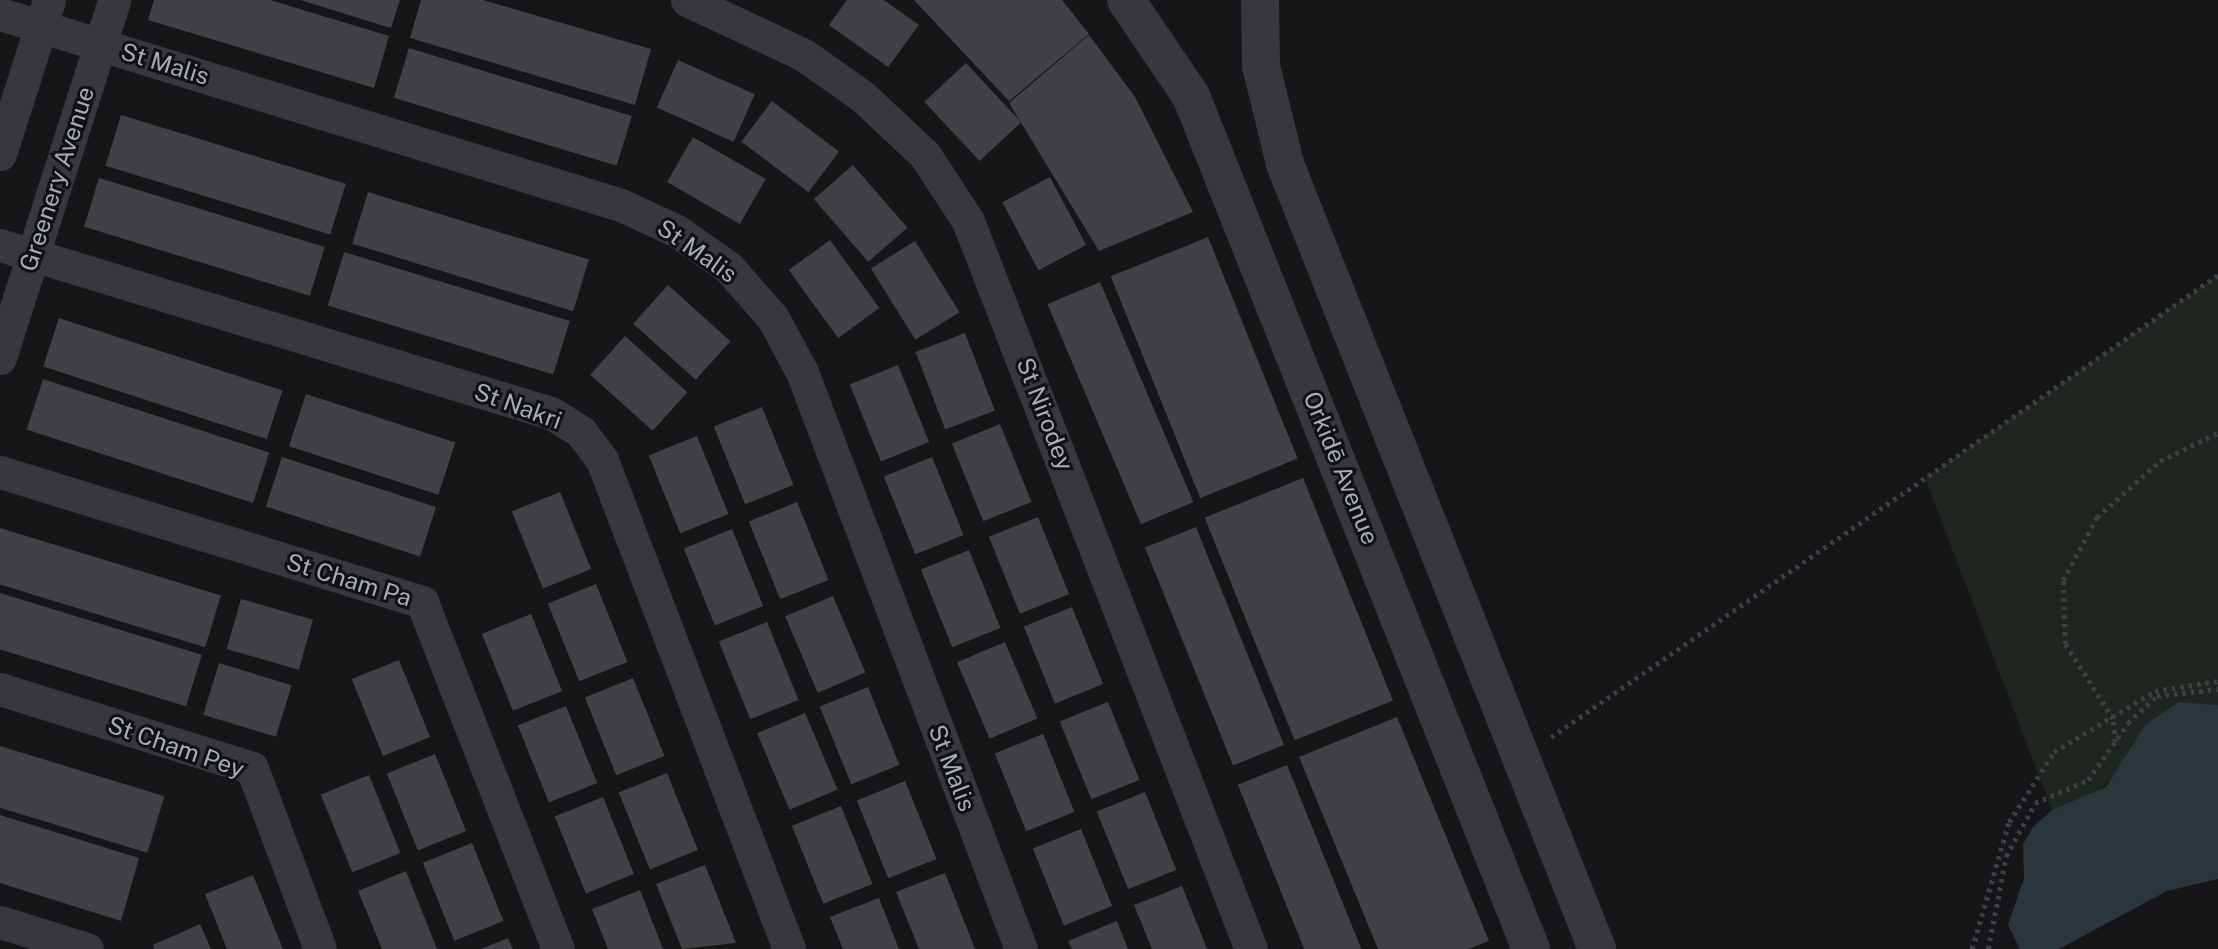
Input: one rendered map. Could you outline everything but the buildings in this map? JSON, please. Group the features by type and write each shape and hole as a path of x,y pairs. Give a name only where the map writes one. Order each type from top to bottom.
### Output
{"street":[{"name":"Greenery Avenue","path":"0,358 114,0"},
{"name":"St Nirodey","path":"687,0 793,49 862,96 925,155 968,221 1251,949"},
{"name":"Orkidē Avenue","path":"1126,0 1191,96 1240,213 1531,949"},
{"path":"1260,0 1261,66 1296,190 1597,949"},
{"name":"St Malis","path":"0,14 44,13 99,44 621,205 677,231 729,268 773,318 802,372 1021,949"},
{"path":"0,154 44,13"},
{"path":"1240,213 1296,190"},
{"name":"St Nakri","path":"0,246 551,413 581,432 602,460 789,949"},
{"name":"St Cham Pa","path":"0,472 422,602 558,949"},
{"path":"1426,684 1484,663"},
{"name":"St Cham Pey","path":"0,689 252,768 320,949"},
{"path":"0,922 87,949"}],"path":[{"path":"1521,758 2218,275"},
{"path":"2115,742 2113,719 2065,645 2063,580 2097,517 2160,461 2218,433"},
{"path":"1972,949 2010,822 2037,773 2060,746 2113,719 2155,691 2218,681"},
{"path":"1988,949 2006,856 2019,827 2035,803 2088,780 2115,742 2157,696 2218,689"}],"shaded area":[{"path":"2218,275 2218,705 2206,704 2089,798 2052,810 1925,478"},
{"path":"2179,702 2218,705 2218,879 2167,891 2059,949 2020,949 2008,925 2024,878 2023,844 2033,827 2052,810 2106,787 2145,725"}]}
